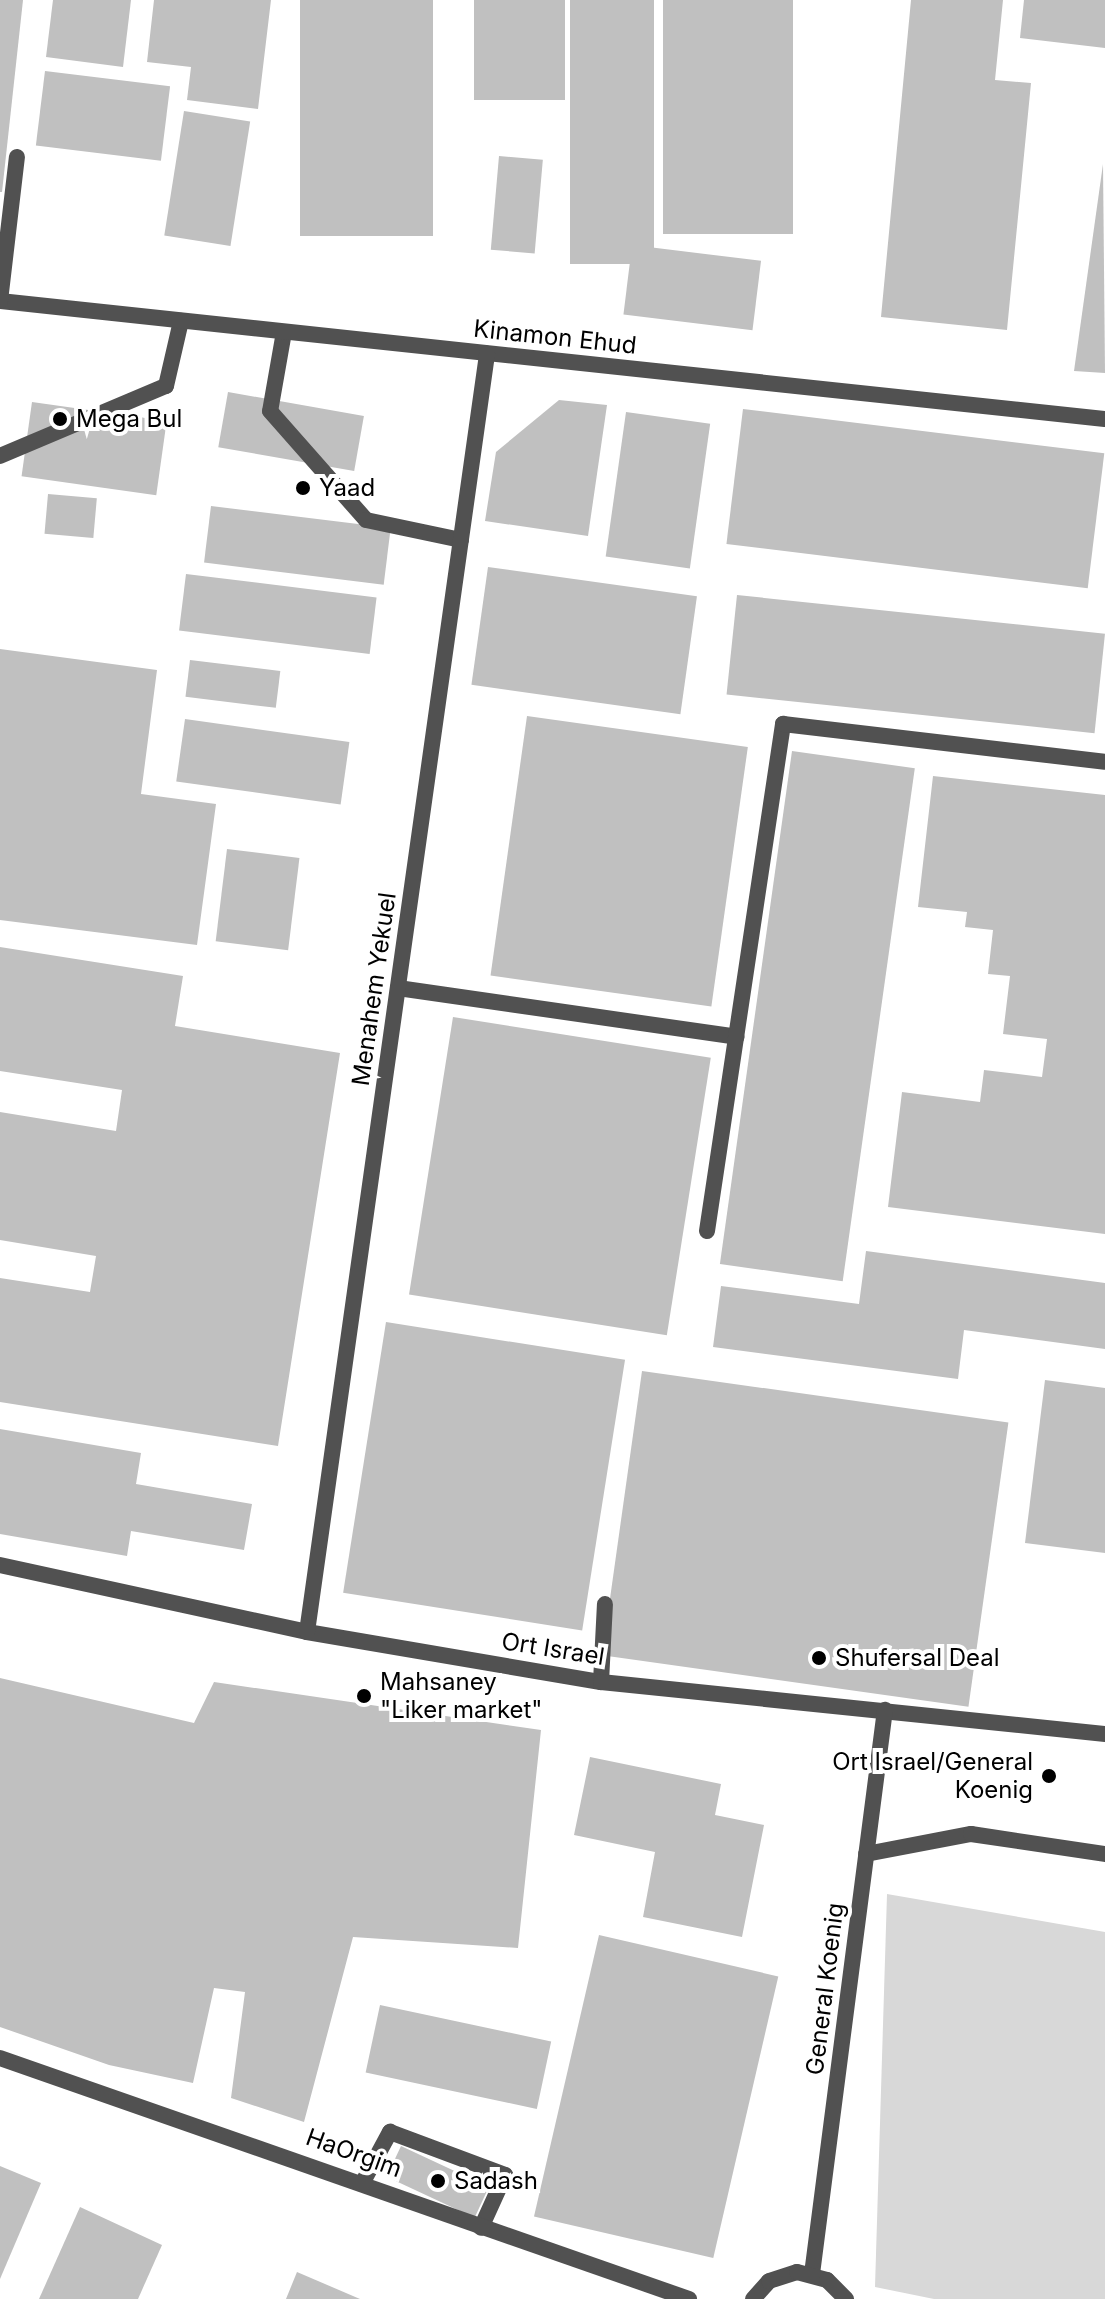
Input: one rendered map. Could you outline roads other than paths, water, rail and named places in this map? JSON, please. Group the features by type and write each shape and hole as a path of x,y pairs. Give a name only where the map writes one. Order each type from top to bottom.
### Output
{"street":[{"path":"0,301 17,157"},
{"name":"Kinamon Ehud","path":"0,301 1105,419"},
{"path":"0,456 166,386 181,321"},
{"path":"284,332 270,411 366,520 461,540"},
{"name":"Menahem Yekuel","path":"307,1632 487,354"},
{"path":"707,1231 783,724 1105,762"},
{"path":"398,988 736,1037"},
{"name":"Ort Israel","path":"0,1565 307,1632 601,1682 1105,1734"},
{"path":"601,1682 605,1604"},
{"name":"General Koenig","path":"812,2274 885,1710"},
{"path":"866,1854 971,1834 1105,1854"},
{"name":"HaOrgim","path":"0,2058 364,2180 481,2228 689,2299"},
{"path":"364,2180 390,2132 505,2175 481,2228"},
{"path":"753,2299 782,2275 812,2274 846,2299"}],"place":[{"name":"Mega Bul","path":"60,419"},
{"name":"Yaad","path":"303,488"},
{"name":"Shufersal Deal","path":"819,1658"},
{"name":"Mahsaney \"Liker market\"","path":"364,1696"},
{"name":"Ort Israel/General Koenig","path":"1049,1776"},
{"name":"Sadash","path":"438,2181"}]}
